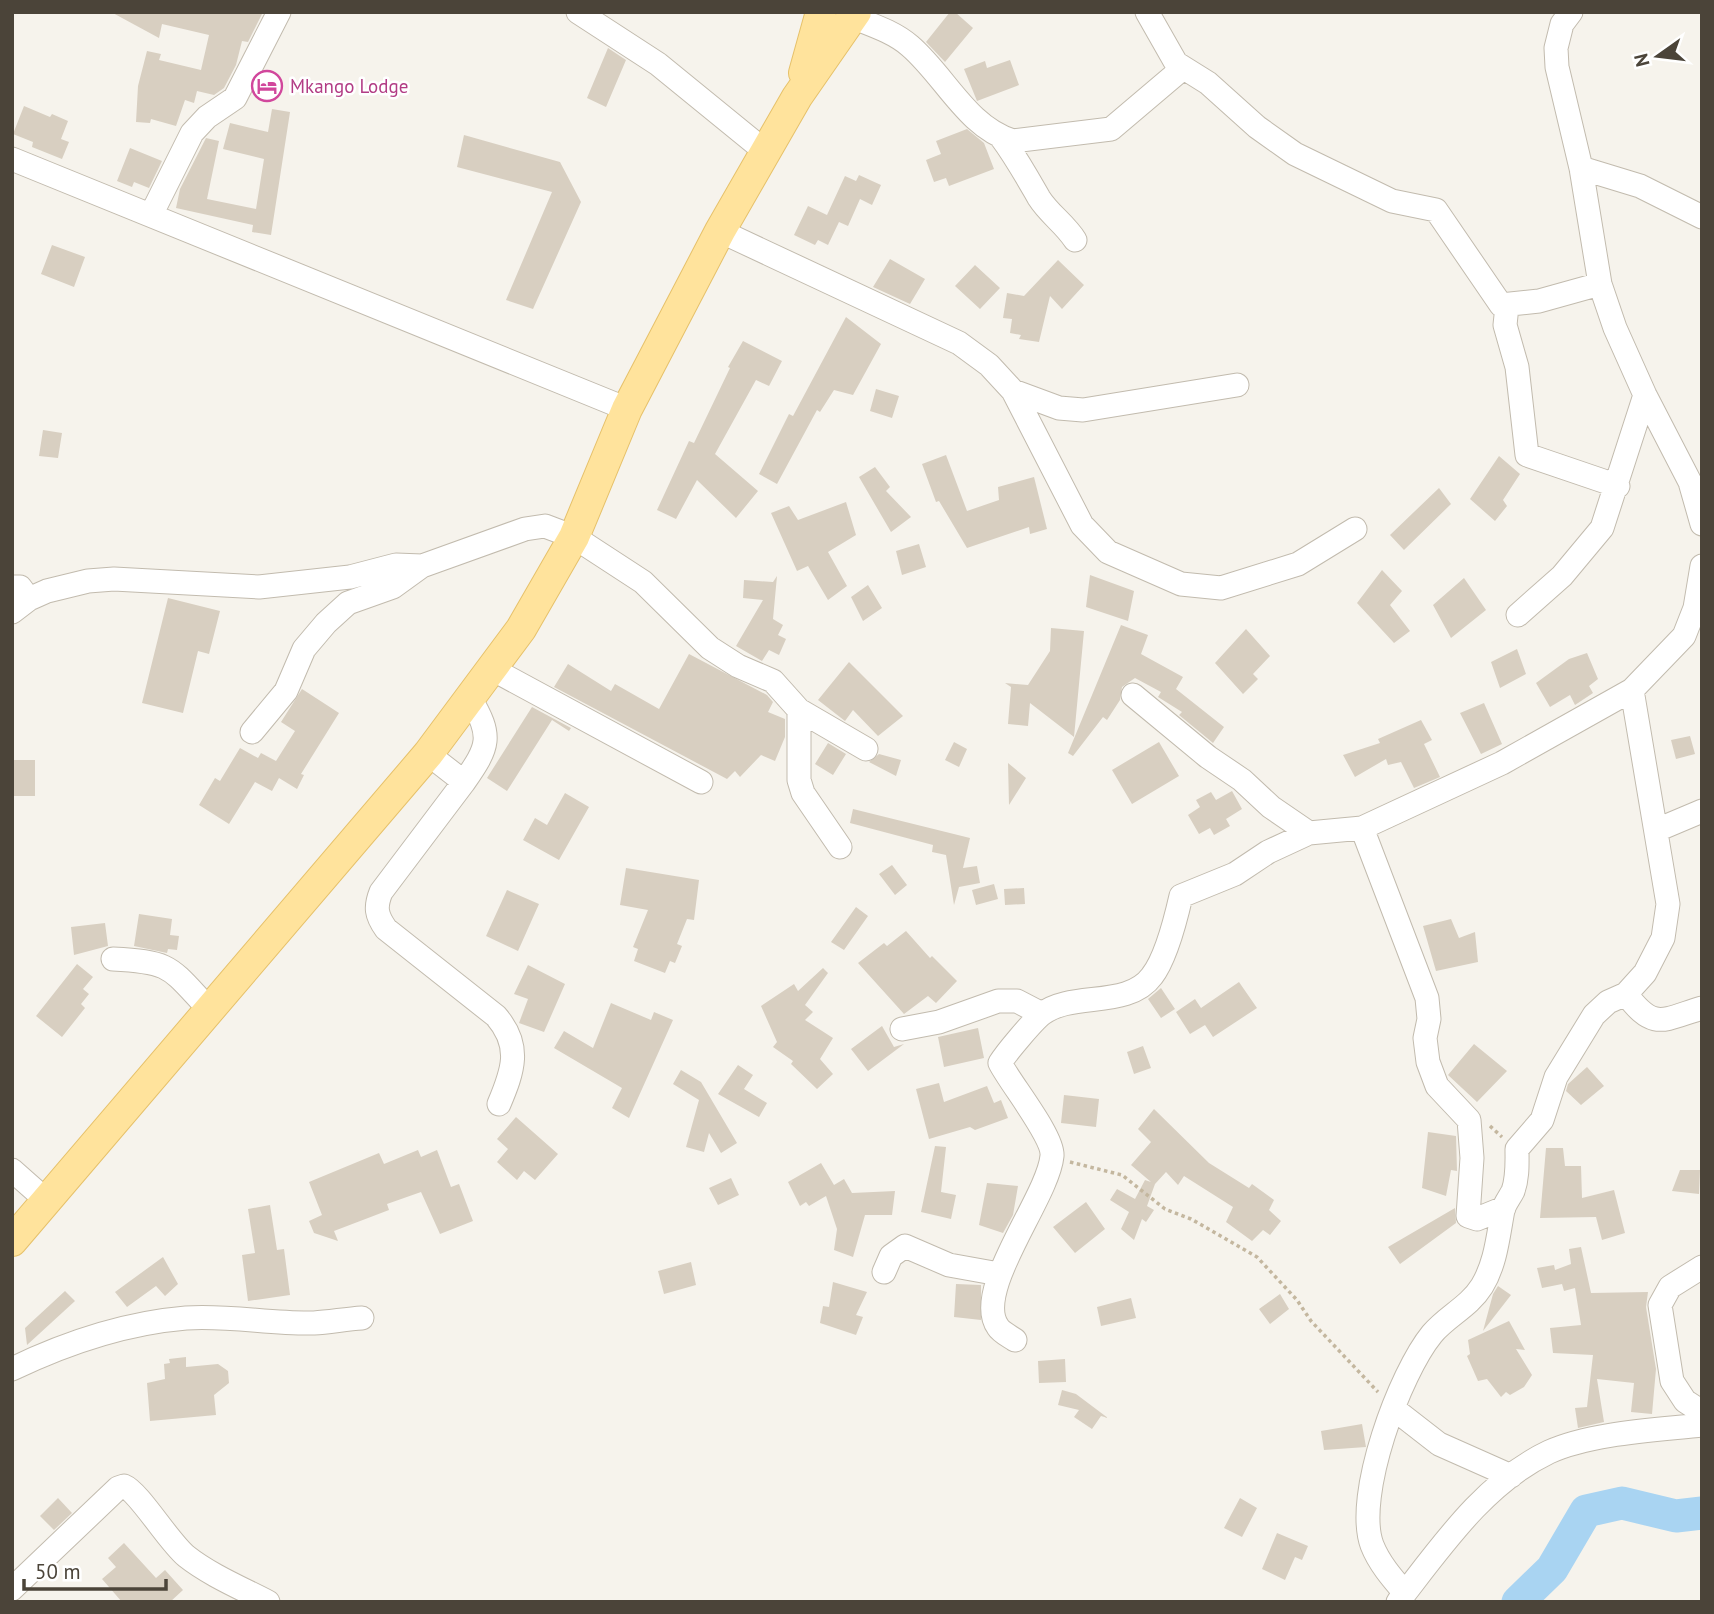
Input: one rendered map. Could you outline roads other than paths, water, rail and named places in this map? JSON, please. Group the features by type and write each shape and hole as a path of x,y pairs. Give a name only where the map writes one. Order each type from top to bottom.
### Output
{"main road":[{"path":"797,97 821,12"},
{"path":"12,1241 208,1008 428,754 521,629 574,537 627,409 720,231 797,97 854,15"}],"street":[{"path":"151,215 192,133 207,117 235,98 279,12"},
{"path":"578,12 658,65 766,152"},
{"path":"1147,12 1171,57 1183,68 1208,83 1256,127 1295,154 1392,201 1436,210 1496,299 1507,306 1539,302 1600,284"},
{"path":"1572,12 1562,24 1556,48 1557,67 1581,168 1600,284 1615,328 1645,395 1690,482 1702,524"},
{"path":"854,15 908,44 975,118 1001,137 1028,174 1040,200 1066,225 1075,240"},
{"path":"1001,137 1021,141 1111,129 1183,68"},
{"path":"12,159 627,409"},
{"path":"1581,168 1640,186 1702,217"},
{"path":"720,231 959,343 989,365 1013,391 1083,525 1108,552 1181,584 1221,588 1298,564 1355,529"},
{"path":"1507,306 1505,325 1517,367 1527,455 1618,486"},
{"path":"1013,391 1059,408 1083,410 1237,385"},
{"path":"1518,615 1562,576 1602,528 1618,486 1645,395"},
{"path":"252,732 286,691 304,649 348,603 393,587 422,566 525,529 545,526 574,537 643,582 710,648 738,666 773,681 799,710 866,749"},
{"path":"18,599 74,584 114,579 259,587 350,578 396,565 422,566"},
{"path":"1015,1340 998,1328 993,1316 999,1274 1052,1157 1045,1132 999,1063 1042,1014 1063,1005 1131,990 1152,978 1171,931 1181,896 1235,874 1268,852 1309,833 1362,828 1502,763 1632,690 1684,636 1695,608 1702,566"},
{"path":"492,669 701,782"},
{"path":"1632,690 1668,904 1663,938 1646,973 1626,995 1608,1002 1594,1015 1556,1077 1542,1120 1517,1149 1517,1173 1504,1208 1501,1233 1483,1284 1473,1299 1433,1333 1412,1363 1383,1435 1372,1482 1368,1524 1371,1544 1401,1597 1466,1516 1511,1476 1551,1451 1575,1443 1702,1425"},
{"path":"1133,695 1208,757 1242,780 1270,807 1309,833"},
{"path":"470,698 485,723 487,738 482,756 382,892 377,903 377,917 386,929 496,1016 506,1027 515,1056 514,1071 499,1104"},
{"path":"799,710 799,780 803,793 840,847"},
{"path":"428,754 464,782"},
{"path":"1657,830 1702,811"},
{"path":"1362,828 1427,998 1429,1018 1424,1038 1437,1086 1469,1120 1472,1158 1468,1216 1477,1219 1504,1208"},
{"path":"113,959 152,961 167,966 208,1008"},
{"path":"1626,995 1648,1019 1659,1020 1702,1008"},
{"path":"902,1029 939,1022 998,1001 1017,1001 1042,1014"},
{"path":"12,1170 47,1200"},
{"path":"884,1272 891,1256 905,1246 949,1265 999,1274"},
{"path":"1702,1267 1670,1287 1660,1305 1672,1381 1685,1401 1702,1412"},
{"path":"12,1369 94,1336 139,1324 186,1318 256,1318 313,1323 362,1318"},
{"path":"1394,1409 1439,1444 1511,1476"},
{"path":"12,1589 124,1486 133,1492 168,1539 187,1557 268,1602"}],"waterway":[{"path":"1518,1602 1552,1569 1586,1511 1622,1503 1676,1516 1702,1513"}],"place":[{"name":"Mkango Lodge","path":"267,86"}]}
